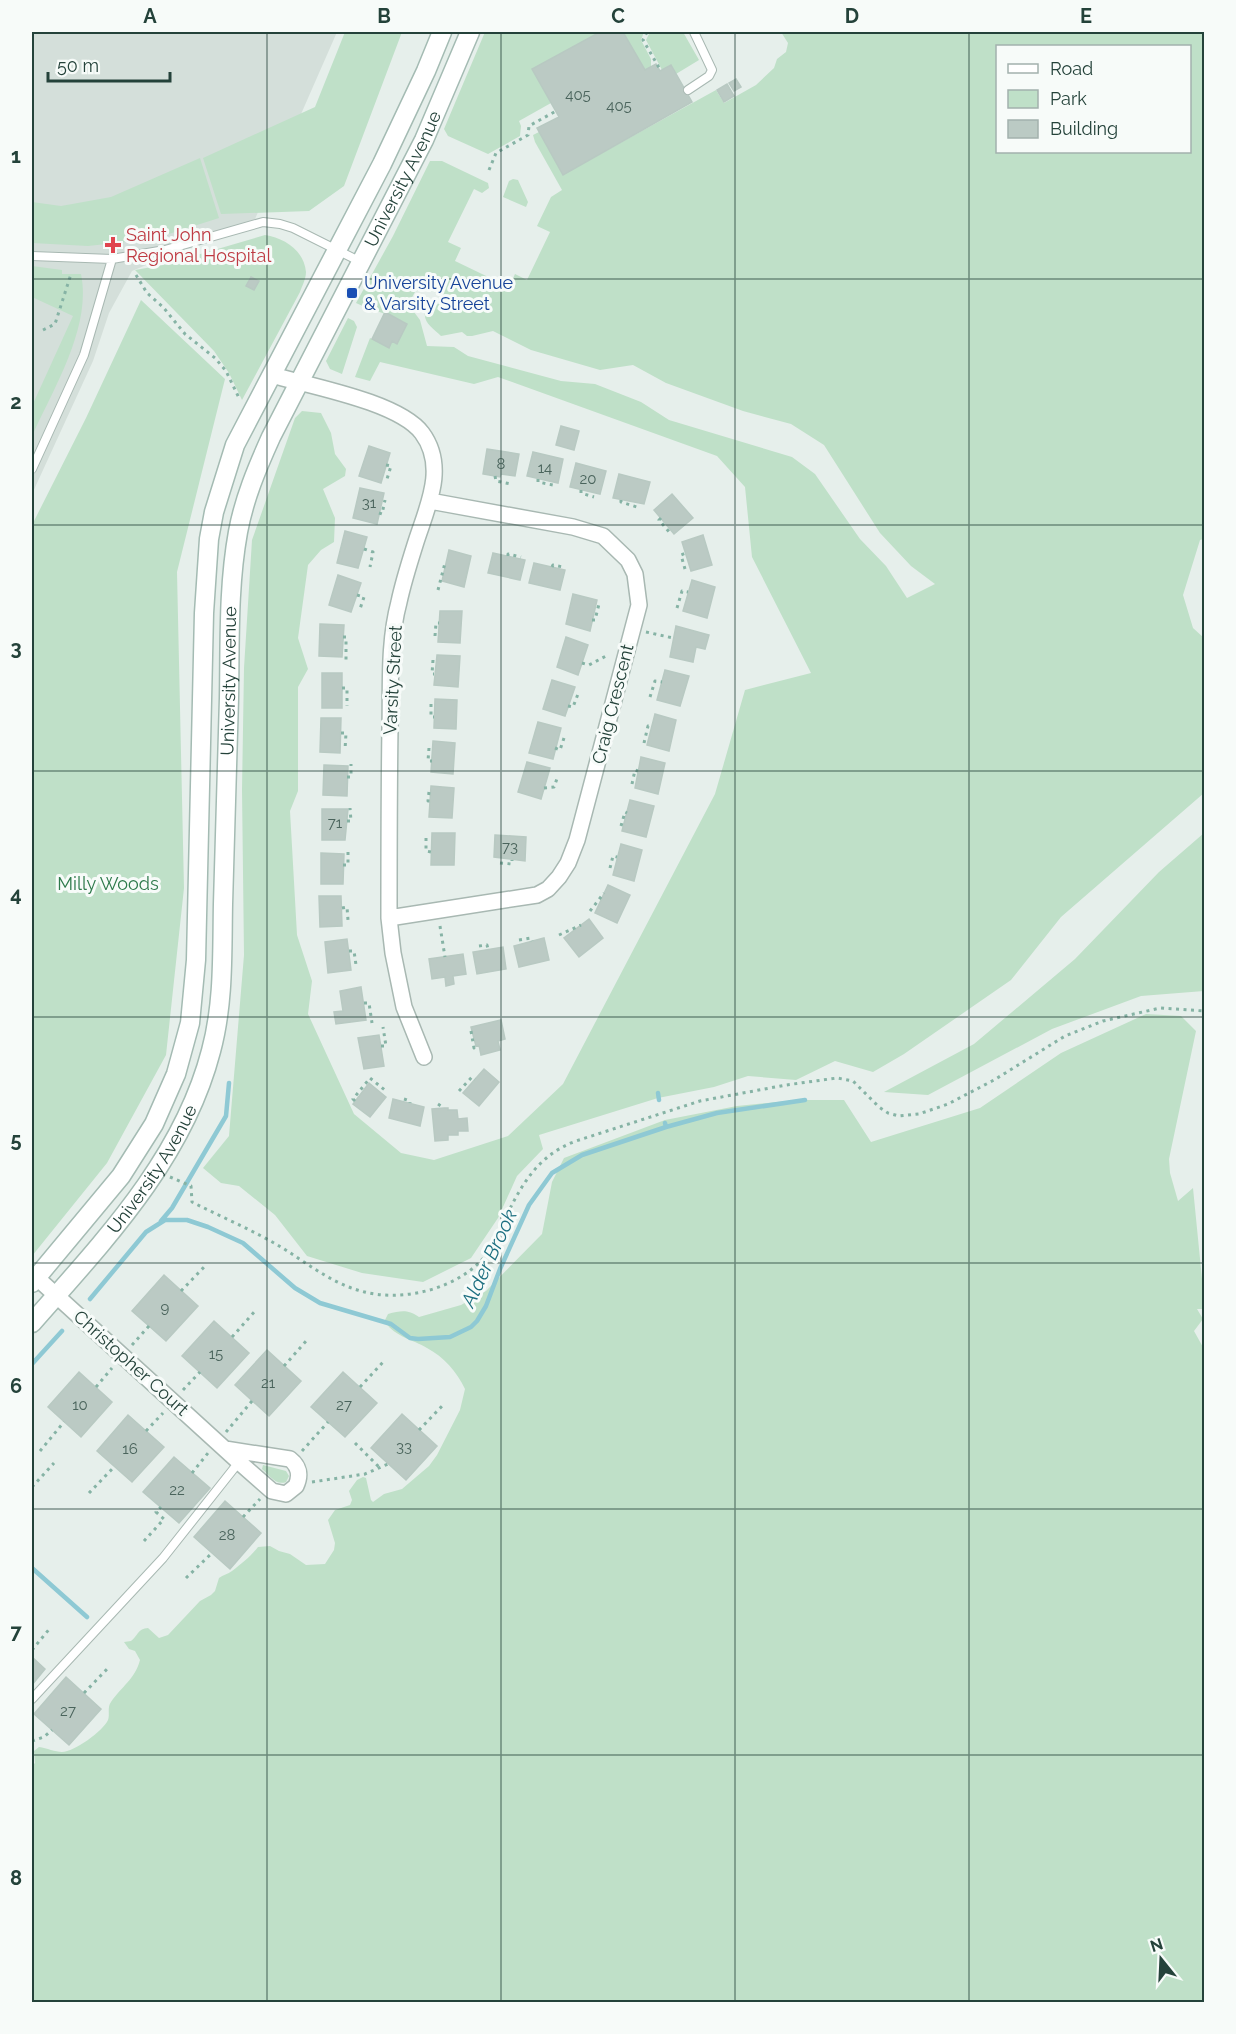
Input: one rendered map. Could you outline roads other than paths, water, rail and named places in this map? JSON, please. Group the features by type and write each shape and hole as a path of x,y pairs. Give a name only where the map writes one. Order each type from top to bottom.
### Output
{"main road":[{"name":"University Avenue","path":"34,1280 95,1209 139,1150 166,1099 176,1074 190,1023 196,960 204,613 209,538 225,475 235,445 382,164 442,32"},
{"name":"University Avenue","path":"32,1323 135,1203 158,1171 173,1145 201,1083 212,1051 222,985 230,602 238,531 257,466 424,140 470,32"}],"street":[{"name":"Varsity Street","path":"272,375 382,406 405,418 421,431 430,446 434,462 434,480 430,501 399,602 392,642 389,918 393,953 404,1007 424,1057"},
{"name":"Craig Crescent","path":"389,918 537,896 548,889 559,877 568,863 585,816 639,605 635,574 628,560 603,536 573,527 430,501"},
{"name":"Christopher Court","path":"34,1280 56,1295 239,1462 269,1489 276,1494 286,1494 298,1481 299,1472 293,1461 282,1457 225,1449"}],"lane":[{"path":"688,90 709,76 711,70 694,32"},
{"path":"32,256 112,259 165,250 263,222 293,228 361,262"},
{"path":"32,469 84,355 112,259"},
{"path":"32,1699 163,1558 239,1462"}],"waterway":[{"path":"161,1221 172,1208 226,1116 229,1083"},
{"name":"Alder Brook","path":"658,1093 659,1100"},
{"path":"666,1127 717,1113 805,1100"},
{"name":"Alder Brook","path":"90,1299 146,1232 165,1220 187,1220 243,1243 295,1288 320,1303 391,1324 410,1338 450,1337 471,1327 477,1321 486,1306 529,1205 552,1173 582,1155 666,1127 665,1123"},
{"name":"Alder Brook","path":"32,1364 62,1331"},
{"path":"32,1568 87,1617"}],"place":[{"name":"Saint John Regional Hospital","path":"113,245"},
{"name":"University Avenue & Varsity Street","path":"352,293"}],"park label":[{"name":"Milly Woods","path":"108,884"}]}
